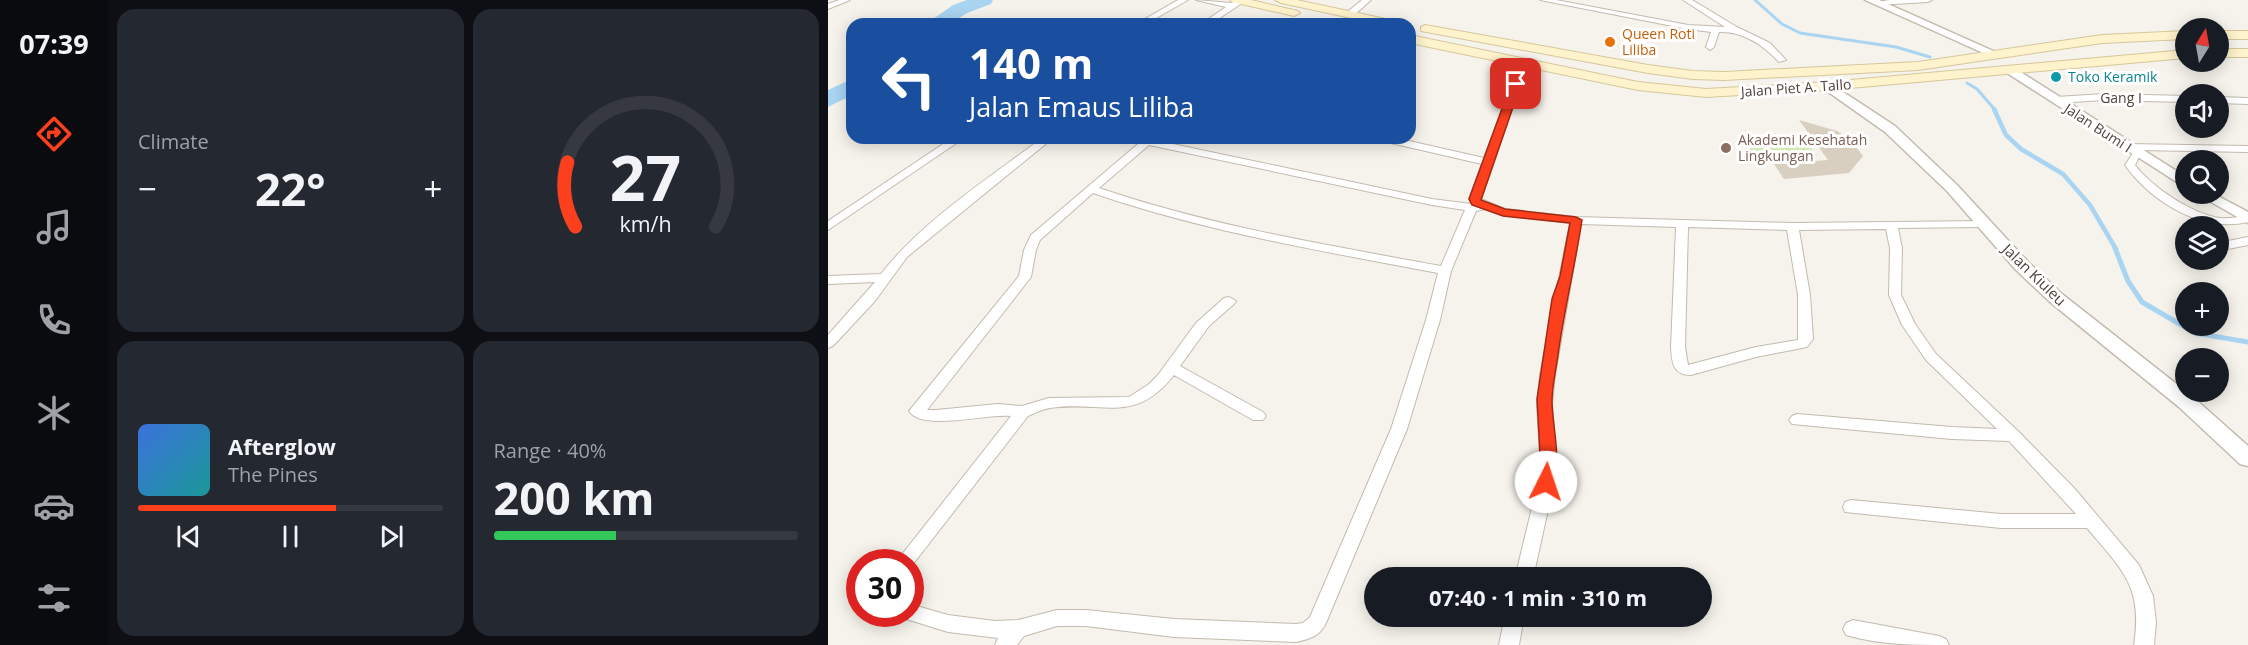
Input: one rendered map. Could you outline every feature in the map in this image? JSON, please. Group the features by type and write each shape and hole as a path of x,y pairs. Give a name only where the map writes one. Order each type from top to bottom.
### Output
{"main road":[{"path":"1281,0 1364,18"},
{"path":"1237,2 1310,18"},
{"name":"Jalan Piet A. Tallo","path":"1416,28 1694,75 1724,76 1918,66 1994,54"},
{"path":"2229,35 2248,34"},
{"path":"1994,54 2102,39 2175,36"},
{"name":"Jalan Piet A. Tallo","path":"1416,40 1638,86 1706,93 1828,86 2175,55"},
{"path":"2229,53 2248,53"},
{"path":"1934,64 1950,76"}],"street":[{"path":"828,8 846,0"},
{"path":"1151,18 1184,0"},
{"path":"1200,0 1237,2"},
{"path":"1349,15 1367,0"},
{"path":"1544,0 1716,30 1734,29"},
{"path":"1687,0 1734,29 1767,45 1782,60"},
{"path":"1873,1 1928,0"},
{"path":"1873,1 1994,54"},
{"path":"1214,18 1237,2"},
{"path":"1710,47 1716,30"},
{"path":"1480,208 1475,199 1524,62"},
{"name":"Jalan Bumi I","path":"2011,70 2131,150 2175,176"},
{"name":"Jalan Kiuleu","path":"1828,86 1890,129 1952,188 2056,298 2186,402 2248,458"},
{"name":"Gang I","path":"2056,100 2104,97 2175,99"},
{"path":"2229,100 2248,101"},
{"path":"828,226 950,144"},
{"path":"828,343 870,298 903,254 940,222 1040,144"},
{"path":"1144,144 1035,238 1030,250 1025,278 917,411 924,416 998,409 1023,412 1049,403 1131,402 1150,392 1174,369 1203,323 1229,301"},
{"path":"1167,144 1432,202 1576,220 1792,227 1983,223"},
{"path":"1408,144 1488,162"},
{"path":"2248,149 2131,150 2130,165 2136,176 2193,212 2215,221 2230,222 2248,218"},
{"path":"1091,189 1122,201 1251,234 1319,249 1445,271"},
{"path":"2222,204 2248,218"},
{"path":"924,616 1003,632 1057,618 1086,618 1224,638 1308,631 1317,623 1399,429 1433,320 1445,271 1480,208"},
{"path":"1527,567 1546,482 1548,454 1544,399 1559,299 1566,276 1576,220"},
{"path":"1682,223 1678,347 1683,370 1756,352 1802,344 1806,339 1804,295 1792,227"},
{"path":"1891,225 1896,248 1895,295 1909,325 1931,357 2013,435 2133,570 2144,596 2146,622 2144,645"},
{"path":"2229,245 2248,241"},
{"path":"828,280 885,278"},
{"path":"1174,369 1258,416"},
{"path":"916,549 1023,412"},
{"path":"1797,420 1952,433 2013,435"},
{"path":"1851,507 2001,521 2091,521"},
{"path":"1509,645 1513,627"},
{"path":"1005,645 1018,628"},
{"path":"1853,629 1938,645"}],"green space":[{"path":"1805,139 1817,156 1756,159 1746,142"}],"building":[{"path":"1799,120 1837,131 1849,138 1863,156 1849,173 1784,179 1774,164 1828,160"}],"waterway":[{"path":"946,18 960,9 984,0"},
{"path":"1755,0 1782,24 1800,33 1896,47 1930,57"},
{"path":"1967,83 1977,89 1996,111"},
{"path":"828,100 846,90"},
{"path":"1994,109 2006,135 2021,149 2063,174 2090,205 2116,249"},
{"path":"2115,248 2128,281 2142,302 2195,333 2248,342"}],"place":[{"name":"Queen Roti Liliba","path":"1610,42"},
{"name":"Toko Keramik","path":"2056,77"},
{"name":"Akademi Kesehatah Lingkungan","path":"1726,148"}],"route":[{"path":"1516,84 1475,199 1476,202 1503,212 1576,220 1566,276 1559,299 1544,399 1548,454 1546,482"}]}
